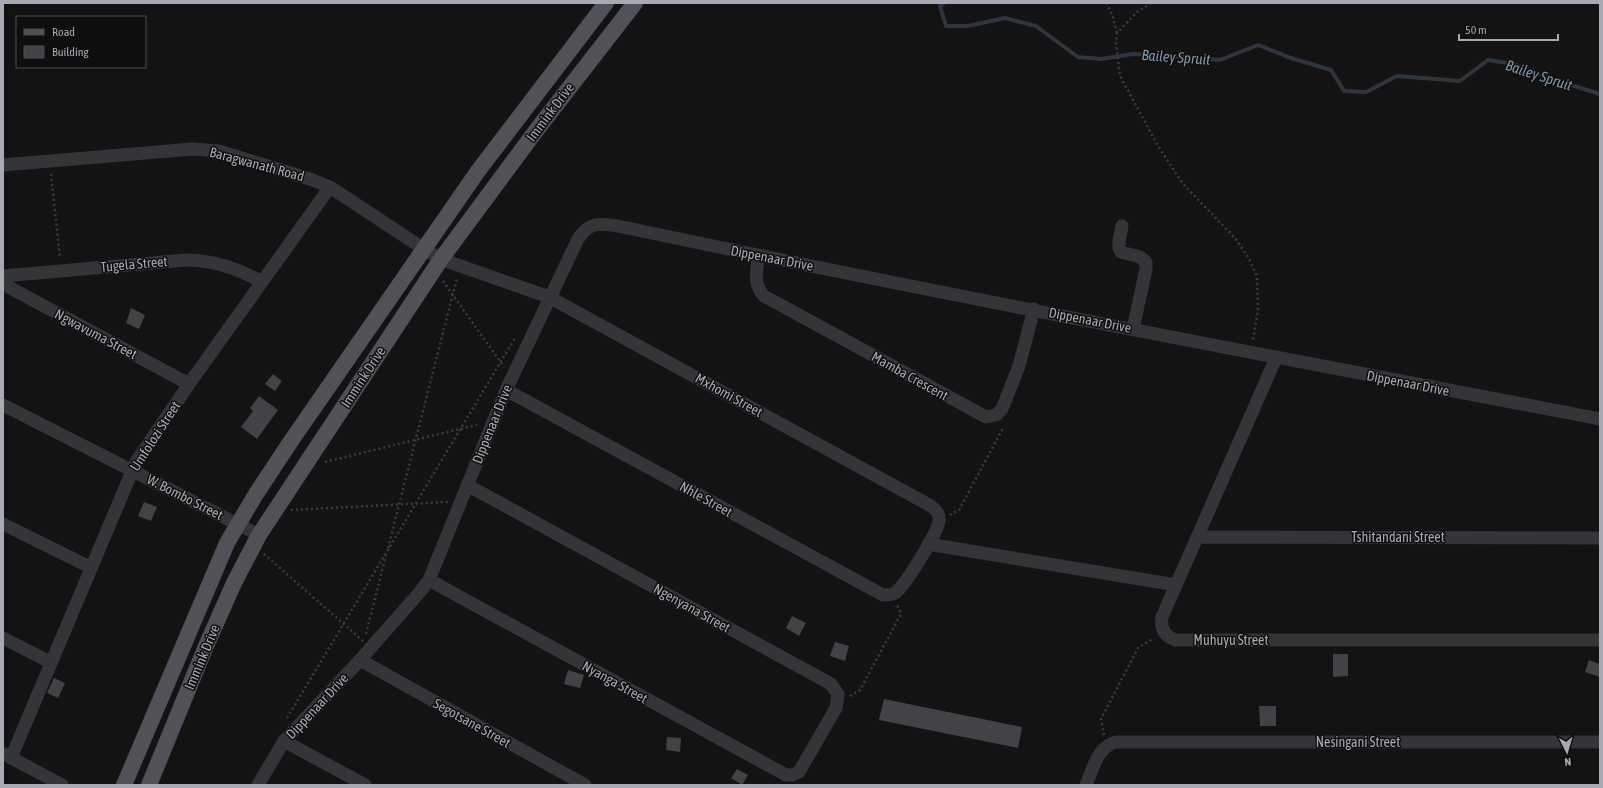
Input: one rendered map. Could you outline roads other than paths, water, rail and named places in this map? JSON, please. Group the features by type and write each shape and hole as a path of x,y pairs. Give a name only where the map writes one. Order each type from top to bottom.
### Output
{"main road":[{"name":"Immink Drive","path":"124,785 227,543 238,524 291,441 478,171 606,3"},
{"name":"Immink Drive","path":"149,785 212,632 256,539 441,259 535,132 635,3"}],"street":[{"name":"Baragwanath Road","path":"3,165 192,149 208,149 262,163 330,186 441,259"},
{"name":"Umfolozi Street","path":"7,756 50,662 132,470 144,449 189,384 330,186"},
{"name":"Dippenaar Drive","path":"258,785 284,741 360,660 367,645 419,594 429,580 511,377 578,239 586,228 593,225 618,226 1276,358 1600,419"},
{"path":"1122,226 1119,248 1121,252 1140,257 1146,262 1146,269 1133,329"},
{"name":"Mamba Crescent","path":"758,255 756,284 764,296 986,417 996,415 1002,409 1019,366 1034,310"},
{"name":"Mxhomi Street","path":"441,259 549,297 931,506 938,512 939,521 928,544"},
{"name":"Tugela Street","path":"3,276 198,260 228,267 250,275 262,282"},
{"name":"Ngwavuma Street","path":"3,284 189,384"},
{"path":"928,544 1176,585 1276,358"},
{"name":"Nhle Street","path":"506,390 878,592 887,595 893,594 905,584 928,544"},
{"name":"W. Bombo Street","path":"3,405 238,524 256,539"},
{"name":"Ngenyana Street","path":"467,485 831,684 838,694 838,702 801,769"},
{"path":"3,524 90,567"},
{"name":"Tshitandani Street","path":"1197,537 1600,538"},
{"name":"Nyanga Street","path":"429,580 786,775 796,774 801,769"},
{"name":"Muhuyu Street","path":"1176,585 1162,617 1162,627 1164,632 1170,638 1176,640 1600,640"},
{"path":"3,638 50,662"},
{"name":"Segotsane Street","path":"360,660 585,785"},
{"path":"284,741 365,785"},
{"name":"Nesingani Street","path":"1086,785 1100,752 1111,745 1600,742"},
{"path":"7,756 62,785"}],"waterway":[{"name":"Bailey Spruit","path":"944,3 940,6 946,26 968,26 1005,18 1036,26 1078,57 1101,59 1133,54 1220,60 1258,45 1291,58 1331,70 1344,91 1366,92 1397,76 1460,81 1488,60 1514,64 1552,79 1600,94"}]}
